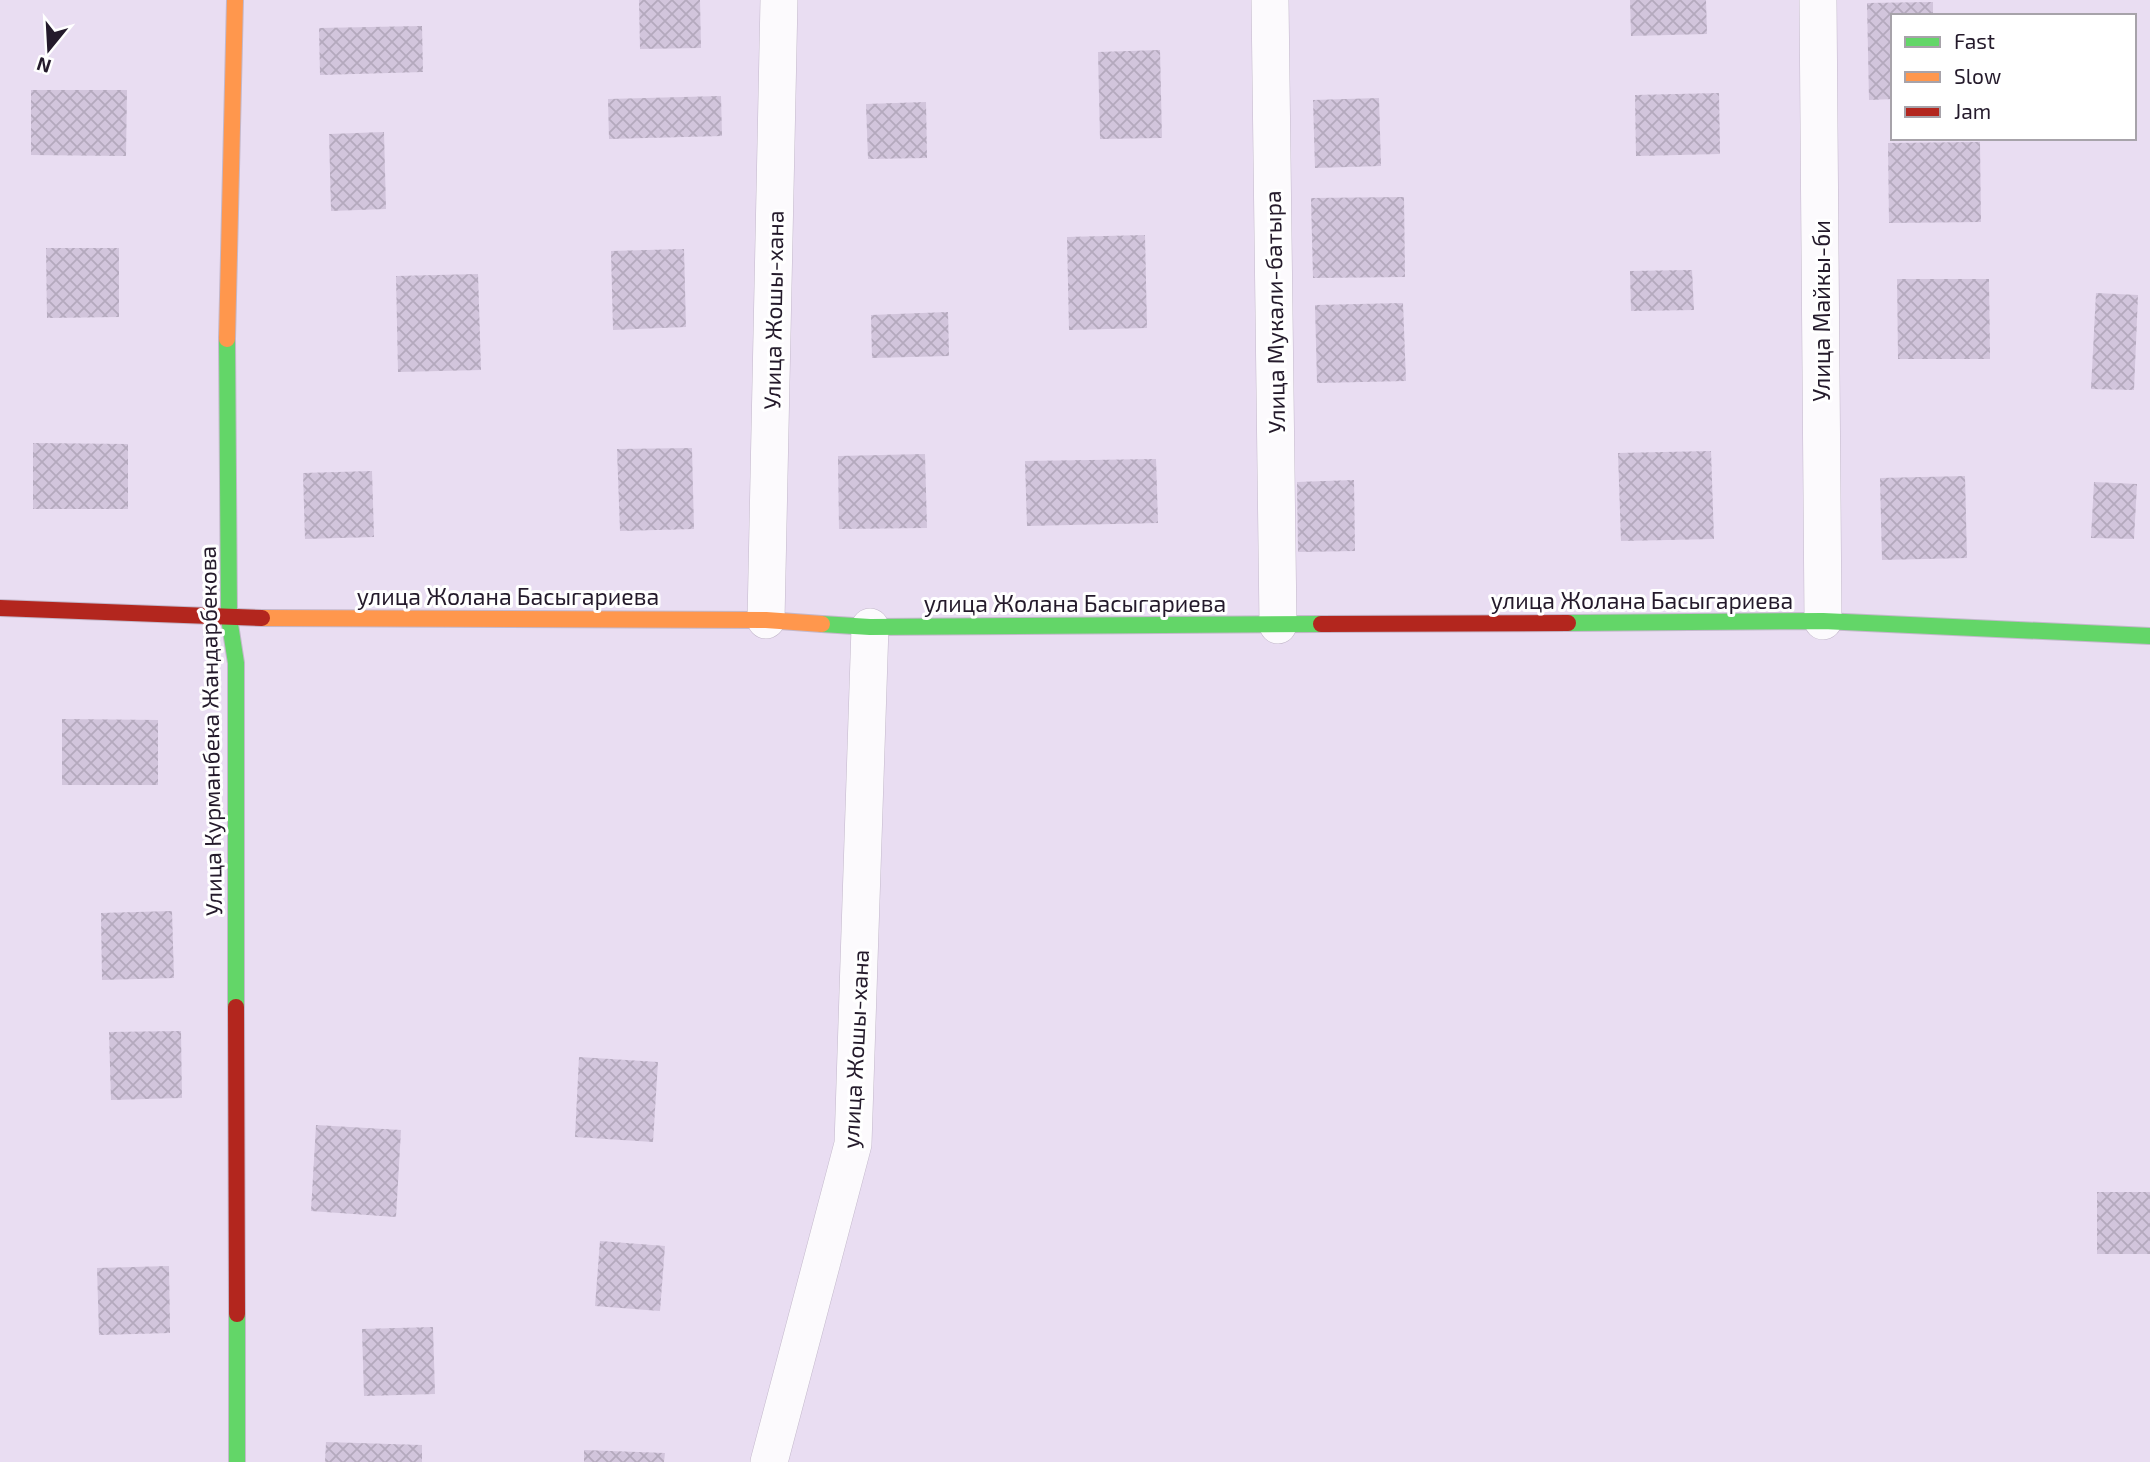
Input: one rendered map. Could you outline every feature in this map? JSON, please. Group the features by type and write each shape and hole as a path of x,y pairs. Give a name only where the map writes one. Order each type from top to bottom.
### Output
{"street":[{"name":"Улица Курманбека Жандарбекова","path":"235,0 227,351 229,618 236,663 237,1462"},
{"name":"Улица Жошы-хана","path":"766,620 779,0"},
{"name":"Улица Мукали-батыра","path":"1270,0 1279,625"},
{"name":"Улица Майкы-би","path":"1818,0 1823,621"},
{"name":"улица Жолана Басыгариева","path":"0,608 229,618 766,620 870,627 1823,621 2150,636"},
{"name":"улица Жошы-хана","path":"769,1462 853,1144 870,627"}],"building":[{"path":"639,0 700,0 701,48 640,49"},
{"path":"1630,0 1706,0 1707,34 1631,36"},
{"path":"1933,2 1933,14 1891,14 1891,99 1869,100 1867,3"},
{"path":"422,26 423,72 320,75 319,28"},
{"path":"1160,50 1162,138 1100,139 1098,52"},
{"path":"31,90 127,90 126,156 31,155"},
{"path":"1719,93 1720,154 1636,156 1635,95"},
{"path":"721,96 722,136 609,139 608,99"},
{"path":"1379,98 1381,166 1315,168 1313,100"},
{"path":"926,102 927,158 868,159 866,104"},
{"path":"384,132 386,209 331,211 329,134"},
{"path":"1980,142 1981,222 1889,223 1888,143"},
{"path":"1404,197 1405,277 1313,278 1311,198"},
{"path":"1145,235 1147,328 1069,330 1067,237"},
{"path":"46,248 119,248 119,317 47,318"},
{"path":"684,249 686,327 613,330 611,251"},
{"path":"1692,270 1694,310 1631,311 1630,271"},
{"path":"478,274 481,370 398,372 396,276"},
{"path":"1897,279 1989,279 1990,359 1898,359"},
{"path":"2096,293 2138,295 2134,390 2091,389"},
{"path":"1403,303 1406,381 1317,383 1315,305"},
{"path":"948,312 949,356 872,358 871,315"},
{"path":"33,443 128,444 128,509 33,509"},
{"path":"692,448 694,529 620,531 617,449"},
{"path":"1711,451 1714,539 1621,541 1618,453"},
{"path":"925,454 927,528 839,529 838,456"},
{"path":"1156,459 1158,523 1027,526 1025,461"},
{"path":"372,471 374,537 305,539 303,473"},
{"path":"1965,476 1967,558 1882,560 1880,478"},
{"path":"1354,480 1355,551 1298,552 1297,482"},
{"path":"2094,482 2137,484 2134,539 2091,538"},
{"path":"62,719 158,720 158,785 62,785"},
{"path":"172,911 174,978 102,980 101,913"},
{"path":"181,1031 182,1098 111,1100 109,1032"},
{"path":"579,1057 658,1062 653,1142 575,1137"},
{"path":"316,1125 401,1130 396,1217 311,1211"},
{"path":"2097,1192 2150,1192 2150,1254 2097,1254"},
{"path":"600,1241 665,1246 660,1311 595,1306"},
{"path":"169,1266 170,1333 99,1335 97,1268"},
{"path":"433,1327 435,1394 364,1396 362,1329"},
{"path":"326,1442 422,1445 422,1462 325,1462"},
{"path":"584,1450 665,1453 664,1462 584,1462"}],"traffic: fast":[{"path":"227,339 229,618 236,663 236,1007"},
{"path":"1568,623 1823,621 2150,636"},
{"path":"822,624 870,627 1321,624"},
{"path":"237,1314 237,1462"}],"traffic: slow":[{"path":"227,339 235,0"},
{"path":"262,618 766,620 822,624"}],"traffic: jam":[{"path":"0,608 262,618"},
{"path":"1321,624 1568,623"},
{"path":"236,1007 237,1314"}]}
